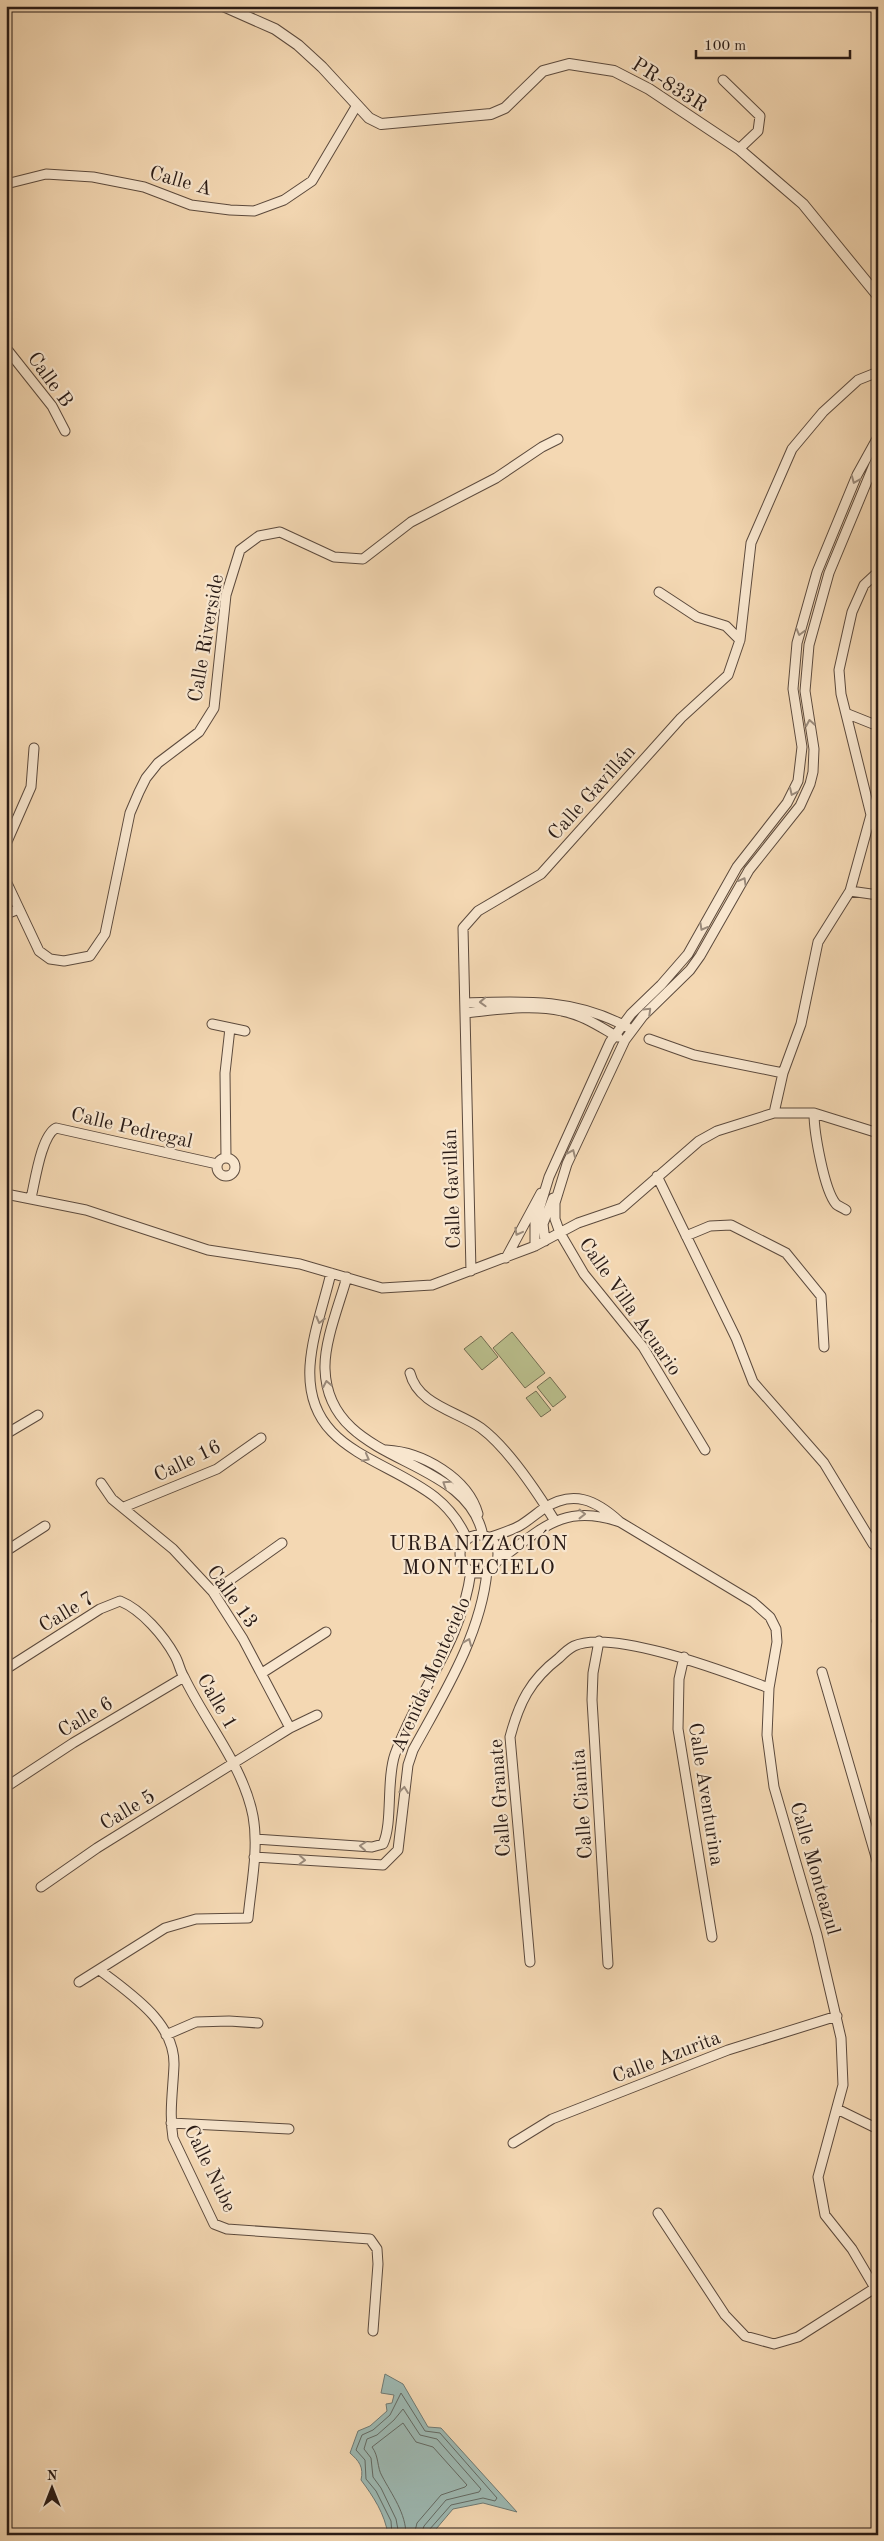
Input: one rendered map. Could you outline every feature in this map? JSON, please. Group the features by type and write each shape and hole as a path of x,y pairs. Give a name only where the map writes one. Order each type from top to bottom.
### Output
{"street":[{"name":"PR-833R","path":"223,6 276,29 298,45 322,67 369,118 381,124 491,114 505,108 543,71 570,64 614,70 648,89 739,149 803,204 878,296"},
{"path":"723,80 760,116 758,132 739,149"},
{"name":"Calle A","path":"6,184 46,174 93,177 144,187 191,205 254,211 284,200 312,181 358,105"},
{"name":"Calle B","path":"6,348 52,406 65,431"},
{"name":"Calle Gavillán","path":"471,1271 463,928 478,911 541,874 681,718 728,676 740,640 751,543 792,449 823,412 858,380 878,372"},
{"path":"506,1258 549,1178 614,1035 622,1024 673,973 688,954 737,867 787,803 798,781 802,747 793,689 797,643 818,572 857,475 878,437"},
{"name":"Calle Riverside","path":"6,882 39,952 50,959 64,961 90,956 98,947 105,934 130,812 139,792 146,778 158,763 199,732 214,708 226,595 240,550 259,536 280,532 334,557 363,559 411,522 496,478 542,447 558,439"},
{"path":"545,1241 542,1230 545,1216 625,1040 631,1030 690,970 749,870 800,806 810,784 813,772 814,750 805,691 809,645 828,573 878,455"},
{"path":"774,1113 783,1073 802,1024 818,942 850,891 871,815 848,714 841,694 839,670 846,633 864,585 878,572"},
{"path":"659,592 697,617 726,626 740,640"},
{"path":"848,714 878,726"},
{"path":"6,844 31,787 34,748"},
{"path":"850,891 878,895"},
{"path":"6,914 19,909"},
{"path":"465,1003 529,1001 566,1004 622,1024 631,1030"},
{"path":"465,1013 525,1008 561,1010 595,1023 625,1040"},
{"path":"212,1024 245,1031"},
{"name":"Calle Pedregal","path":"226,1158 225,1073 230,1028"},
{"path":"649,1039 694,1055 783,1073"},
{"path":"6,1194 86,1210 208,1250 300,1264 382,1288 432,1285 506,1258 535,1246 578,1223 622,1208 699,1141 717,1132 774,1113 814,1113 878,1133"},
{"path":"814,1113 816,1136 831,1196 836,1204 846,1210"},
{"name":"Calle Pedregal","path":"31,1198 45,1140 50,1131 56,1128 217,1164"},
{"path":"226,1158 234,1163 235,1169 226,1176 220,1174 217,1164 226,1158"},
{"path":"657,1176 736,1338 753,1382 824,1463 873,1544 878,1548"},
{"path":"535,1246 535,1223 549,1178"},
{"name":"Calle Villa Acuario","path":"561,1181 554,1212 560,1233 584,1274 643,1347 705,1450"},
{"path":"686,1236 710,1226 731,1225 786,1253 821,1296 824,1347"},
{"path":"331,1273 311,1352 310,1368 313,1401 320,1415 326,1426 348,1447 435,1497 459,1522 468,1539"},
{"path":"347,1277 325,1358 326,1381 332,1402 341,1418 358,1434 454,1489 480,1522 486,1537 497,1552 495,1563 487,1571 471,1571 460,1559 461,1548 468,1539 486,1537"},
{"path":"410,1373 416,1389 425,1397 480,1428 490,1436 524,1475 555,1521"},
{"path":"6,1434 38,1415"},
{"name":"Calle 16","path":"124,1507 217,1469 261,1438"},
{"name":"Calle 13","path":"101,1483 112,1499 173,1549 214,1592 262,1673 290,1728"},
{"name":"Calle Monteazul","path":"486,1537 521,1525 556,1501 572,1498 588,1499 605,1508 620,1522 753,1602 770,1617 776,1629 776,1642 769,1688 767,1735 774,1787 817,1935 842,2038 843,2085 818,2177 825,2215 852,2249 874,2288 798,2337 774,2344 745,2336 725,2315 658,2213"},
{"name":"Calle Monteazul","path":"495,1563 555,1521 575,1514 593,1514 620,1522"},
{"path":"6,1551 45,1526"},
{"path":"214,1592 282,1543"},
{"name":"Avenida Montecielo","path":"255,1838 372,1847 383,1844 391,1770 395,1755 404,1731 453,1639 469,1591 471,1571"},
{"name":"Avenida Montecielo","path":"254,1857 383,1864 398,1850 408,1765 413,1750 468,1644 485,1596 487,1571"},
{"name":"Calle 1","path":"100,1970 165,1928 196,1919 248,1918 254,1857 255,1838 252,1815 245,1791 233,1765 184,1677 175,1656 133,1606 120,1601"},
{"name":"Calle 7","path":"6,1669 100,1609 120,1601"},
{"path":"262,1673 326,1632"},
{"name":"Calle Granate","path":"530,1962 510,1737 517,1711 531,1684 574,1646 600,1641 684,1657 769,1688"},
{"name":"Calle Cianita","path":"600,1641 593,1673 592,1700 608,1964"},
{"name":"Calle Aventurina","path":"684,1657 679,1679 678,1729 712,1937"},
{"path":"822,1672 878,1864"},
{"name":"Calle 6","path":"6,1787 73,1743 184,1677"},
{"name":"Calle 5","path":"41,1887 97,1848 290,1728 317,1715"},
{"path":"79,1982 100,1970"},
{"name":"Calle Nube","path":"100,1970 146,2006 173,2047 171,2123 173,2138 214,2224 227,2229 370,2239 377,2249 378,2264 373,2331"},
{"name":"Calle Azurita","path":"514,2143 552,2119 728,2050 837,2016"},
{"path":"166,2035 196,2022 229,2021 258,2023"},
{"path":"837,2110 878,2129"},
{"path":"171,2123 289,2129"}],"green space":[{"path":"512,1332 545,1373 525,1388 493,1348"},
{"path":"481,1336 498,1357 482,1370 464,1349"},
{"path":"550,1377 566,1397 553,1407 537,1387"},
{"path":"536,1391 551,1410 541,1417 526,1398"}],"water":[{"path":"385,2374 403,2384 428,2427 441,2428 517,2512 483,2503 453,2509 431,2535 388,2535 381,2513 361,2480 362,2471 360,2465 350,2453 358,2431 370,2426 387,2411 386,2404 392,2403 394,2395 381,2393"}],"district":[{"name":"URBANIZACIÓN MONTECIELO","path":"479,1555"}]}
